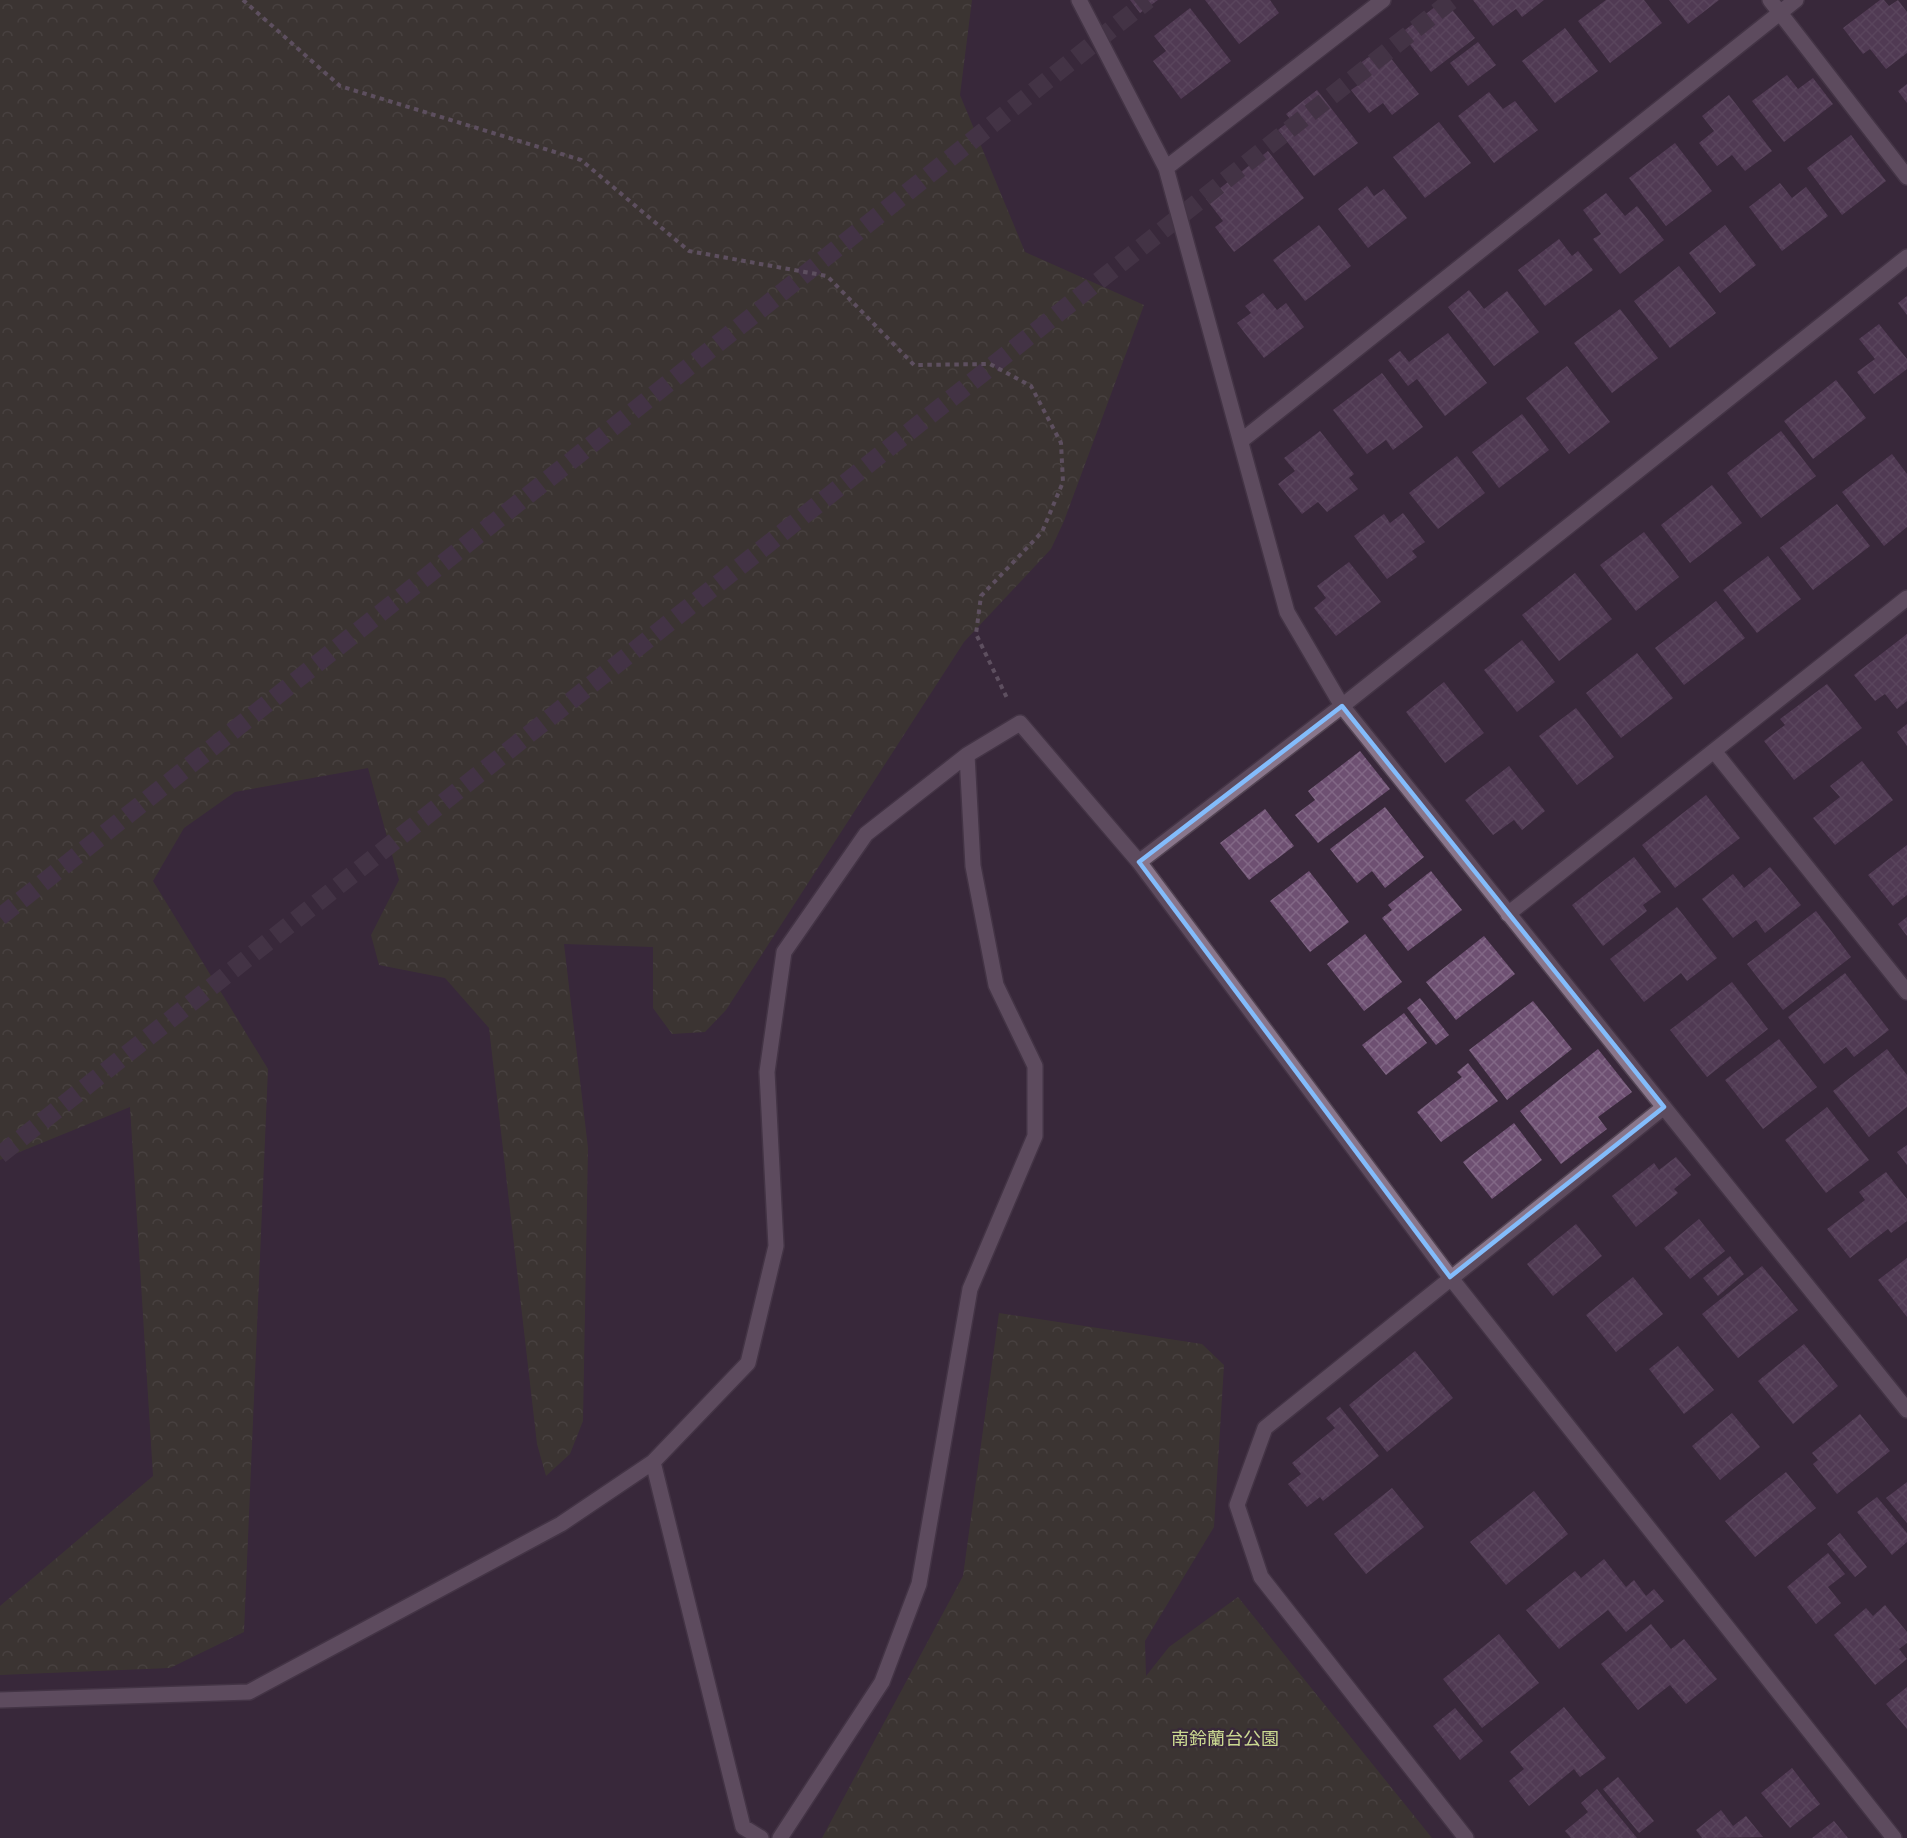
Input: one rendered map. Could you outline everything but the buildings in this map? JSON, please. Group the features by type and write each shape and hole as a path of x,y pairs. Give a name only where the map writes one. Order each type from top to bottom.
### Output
{"street":[{"path":"1079,0 1166,168 1287,612 1342,706 1907,1410"},
{"path":"1166,168 1383,0"},
{"path":"1770,0 1907,177"},
{"path":"1241,441 1796,0"},
{"path":"1139,862 1342,706 1907,257"},
{"path":"1508,914 1907,598"},
{"path":"0,1700 249,1692 561,1524 653,1462 748,1363 776,1246 767,1072 784,952 866,834 967,755 1020,723 1139,862 1450,1277 1894,1838"},
{"path":"1714,751 1907,992"},
{"path":"780,1838 882,1682 919,1584 970,1289 1035,1136 1035,1066 996,985 974,866 967,755"},
{"path":"1466,1838 1261,1577 1237,1505 1265,1428 1664,1107"},
{"path":"653,1462 743,1827 761,1838"}],"path":[{"path":"243,0 340,86 581,160 689,251 827,276 914,365 990,364 1031,386 1060,443 1063,482 1042,532 981,596 976,634 1020,723"}],"highlighted area":[{"path":"1342,706 1664,1107 1450,1277 1139,862"}],"green space":[{"path":"0,0 972,0 960,95 1025,252 1144,305 1064,521 1051,549 964,642 726,1010 705,1032 672,1034 653,1008 653,947 564,944 588,1148 583,1421 570,1454 546,1476 537,1444 489,1028 445,978 379,965 371,935 399,880 368,768 235,792 184,828 153,881 268,1069 244,1632 170,1668 0,1675 0,1606 153,1476 130,1107 0,1160"},
{"name":"南鈴蘭台公園","path":"999,1313 1202,1344 1224,1365 1214,1527 1145,1641 1146,1676 1169,1647 1238,1597 1432,1838 822,1838 963,1576"}],"tunnel":[{"path":"0,917 1148,0"},
{"path":"0,1155 1452,0"}]}
